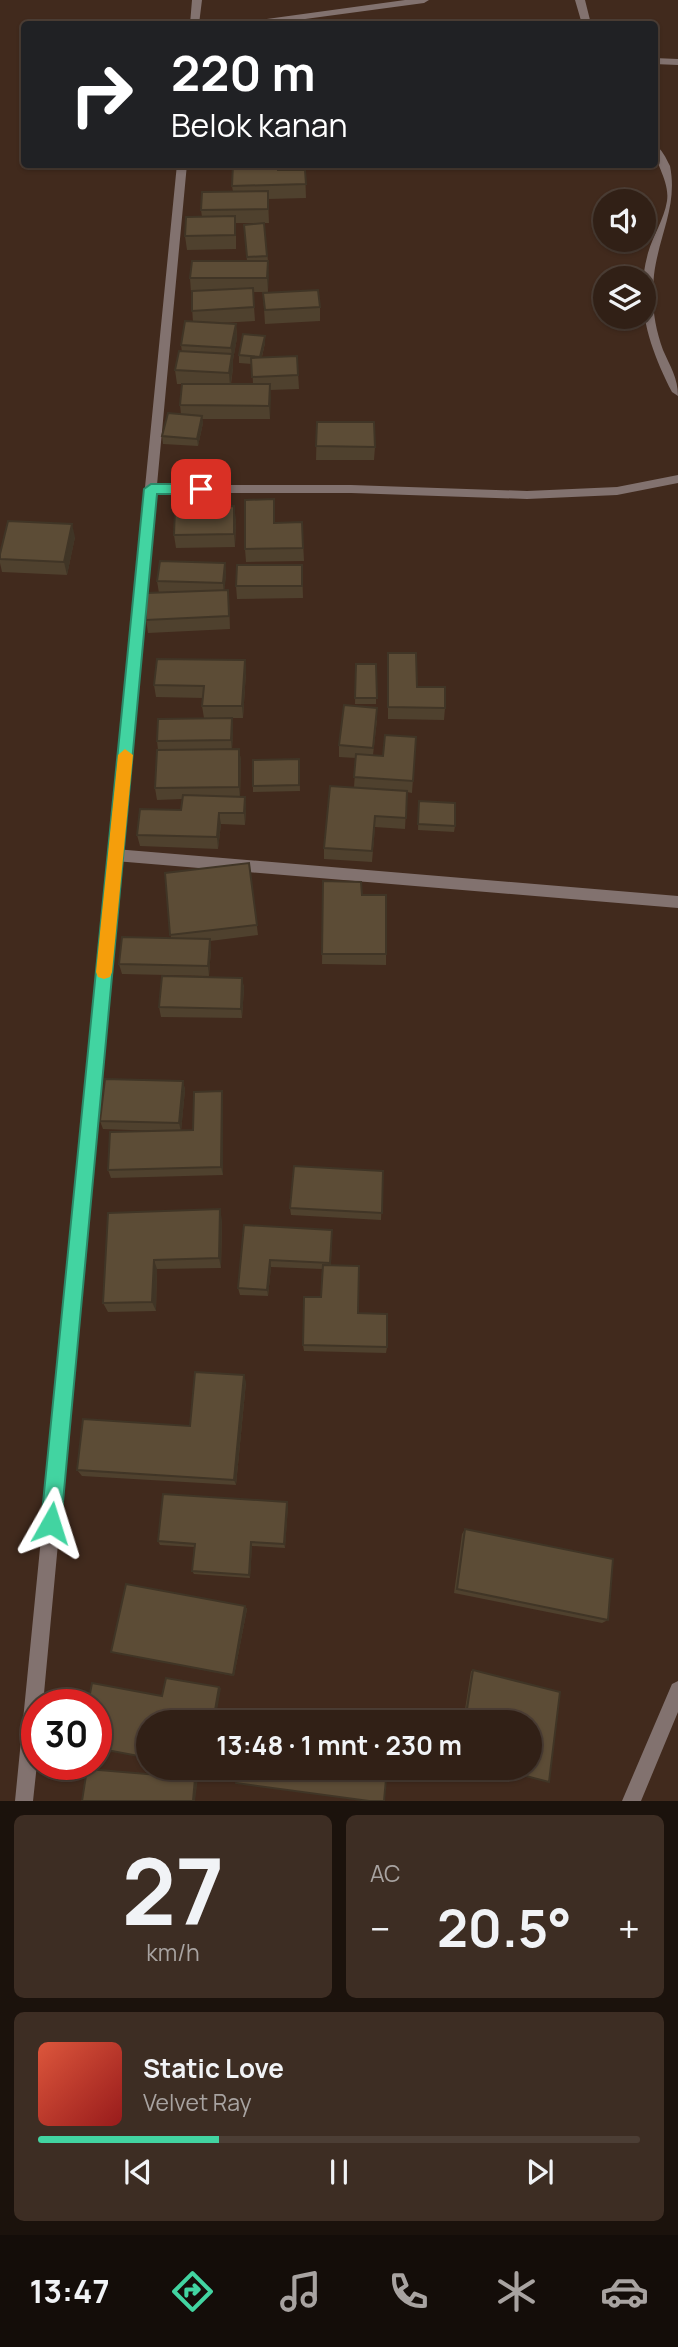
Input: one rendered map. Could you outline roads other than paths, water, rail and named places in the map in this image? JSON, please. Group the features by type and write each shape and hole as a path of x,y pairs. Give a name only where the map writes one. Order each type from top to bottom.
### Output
{"street":[{"path":"195,21 197,0"},
{"path":"274,21 424,0"},
{"path":"580,0 586,21"},
{"path":"658,61 678,62"},
{"path":"658,151 677,182 676,207 657,241 648,286 649,321 656,350 678,392"},
{"path":"24,1801 182,168"},
{"path":"151,489 351,489 527,495 617,491 678,479"},
{"path":"116,855 678,902"},
{"path":"631,1801 678,1689"}]}
